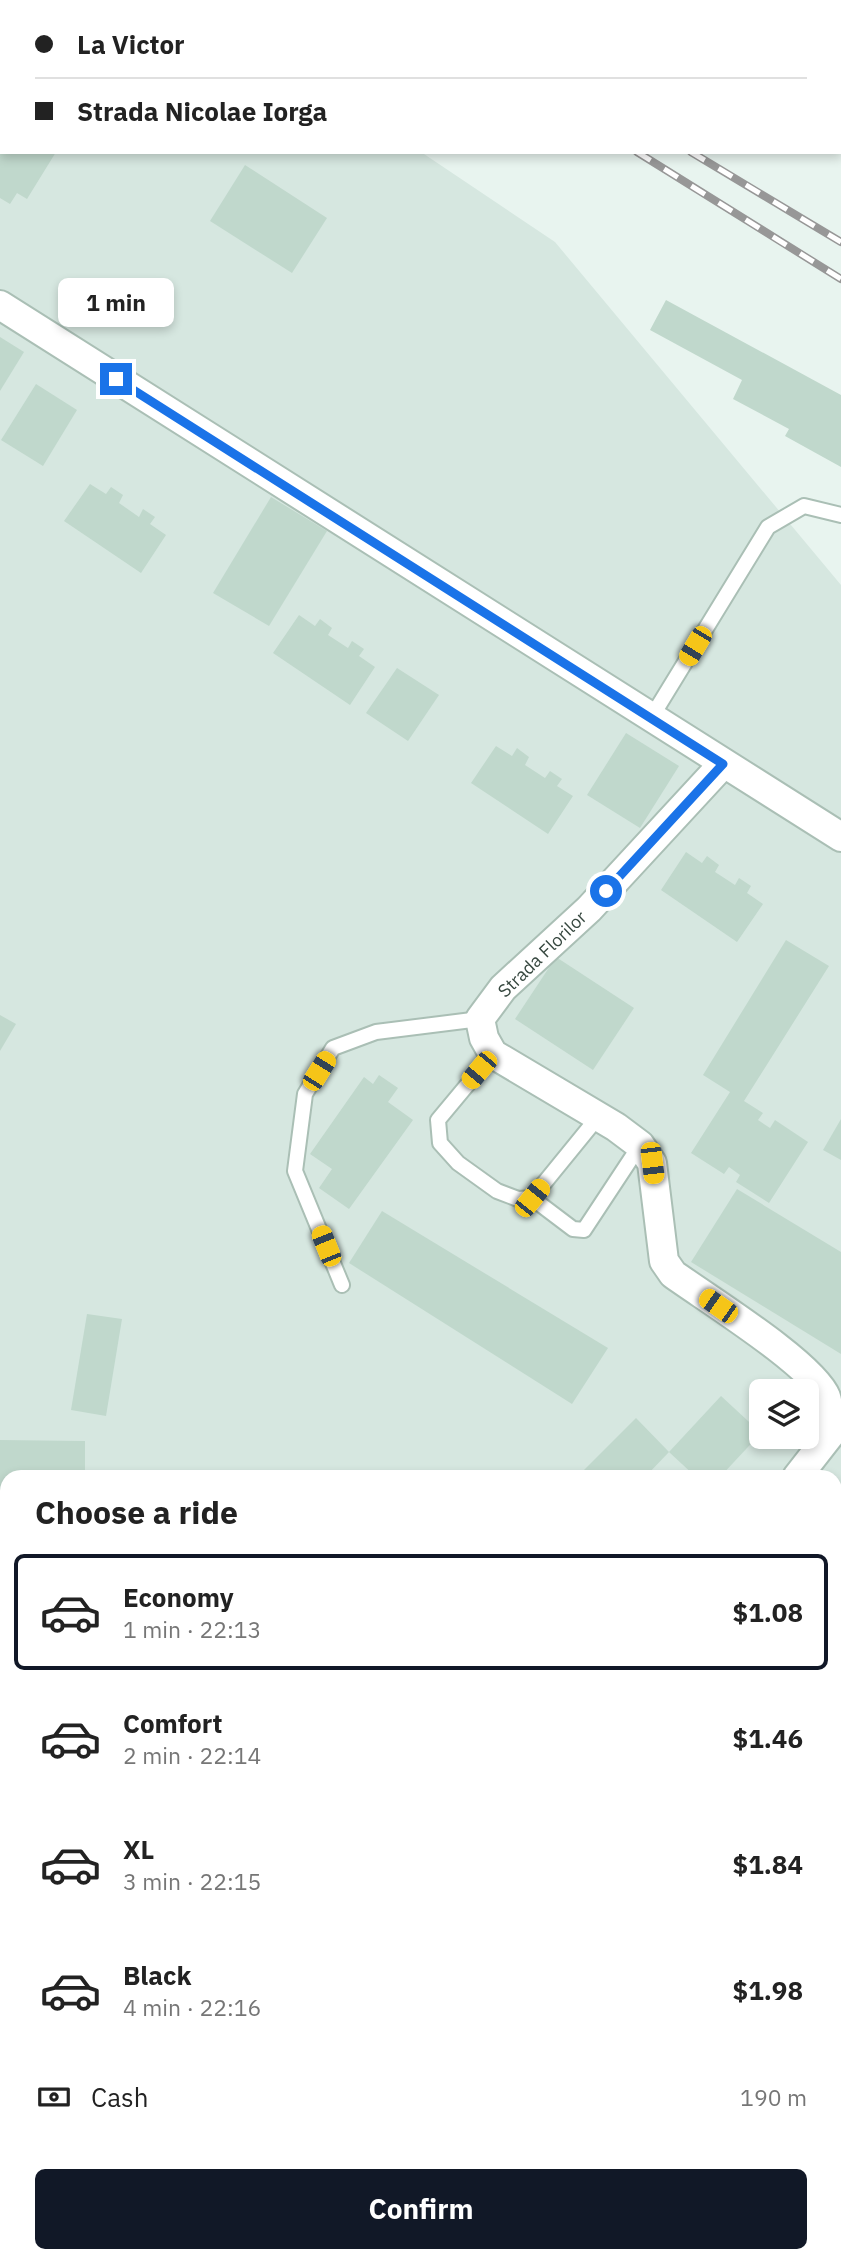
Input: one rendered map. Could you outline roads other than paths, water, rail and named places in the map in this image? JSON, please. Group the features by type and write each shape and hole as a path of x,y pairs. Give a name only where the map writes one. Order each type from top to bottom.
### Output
{"street":[{"path":"0,305 841,837"},
{"name":"Strada Florilor","path":"480,1019 503,988 589,909 723,764"},
{"path":"480,1019 484,1038 493,1054 640,1144 652,1163 664,1261 673,1275 785,1353 814,1381 826,1398 829,1436 802,1470"}],"lane":[{"path":"651,718 768,527 804,506 841,515"},
{"path":"342,1285 295,1171 305,1094 333,1048 376,1032 480,1019"},
{"path":"493,1054 438,1120 440,1143 458,1163 496,1191 518,1199 532,1198 573,1229 584,1230 640,1144"},
{"path":"532,1198 598,1117"}],"railway":[{"path":"640,154 841,279"},
{"path":"694,154 841,242"}]}
